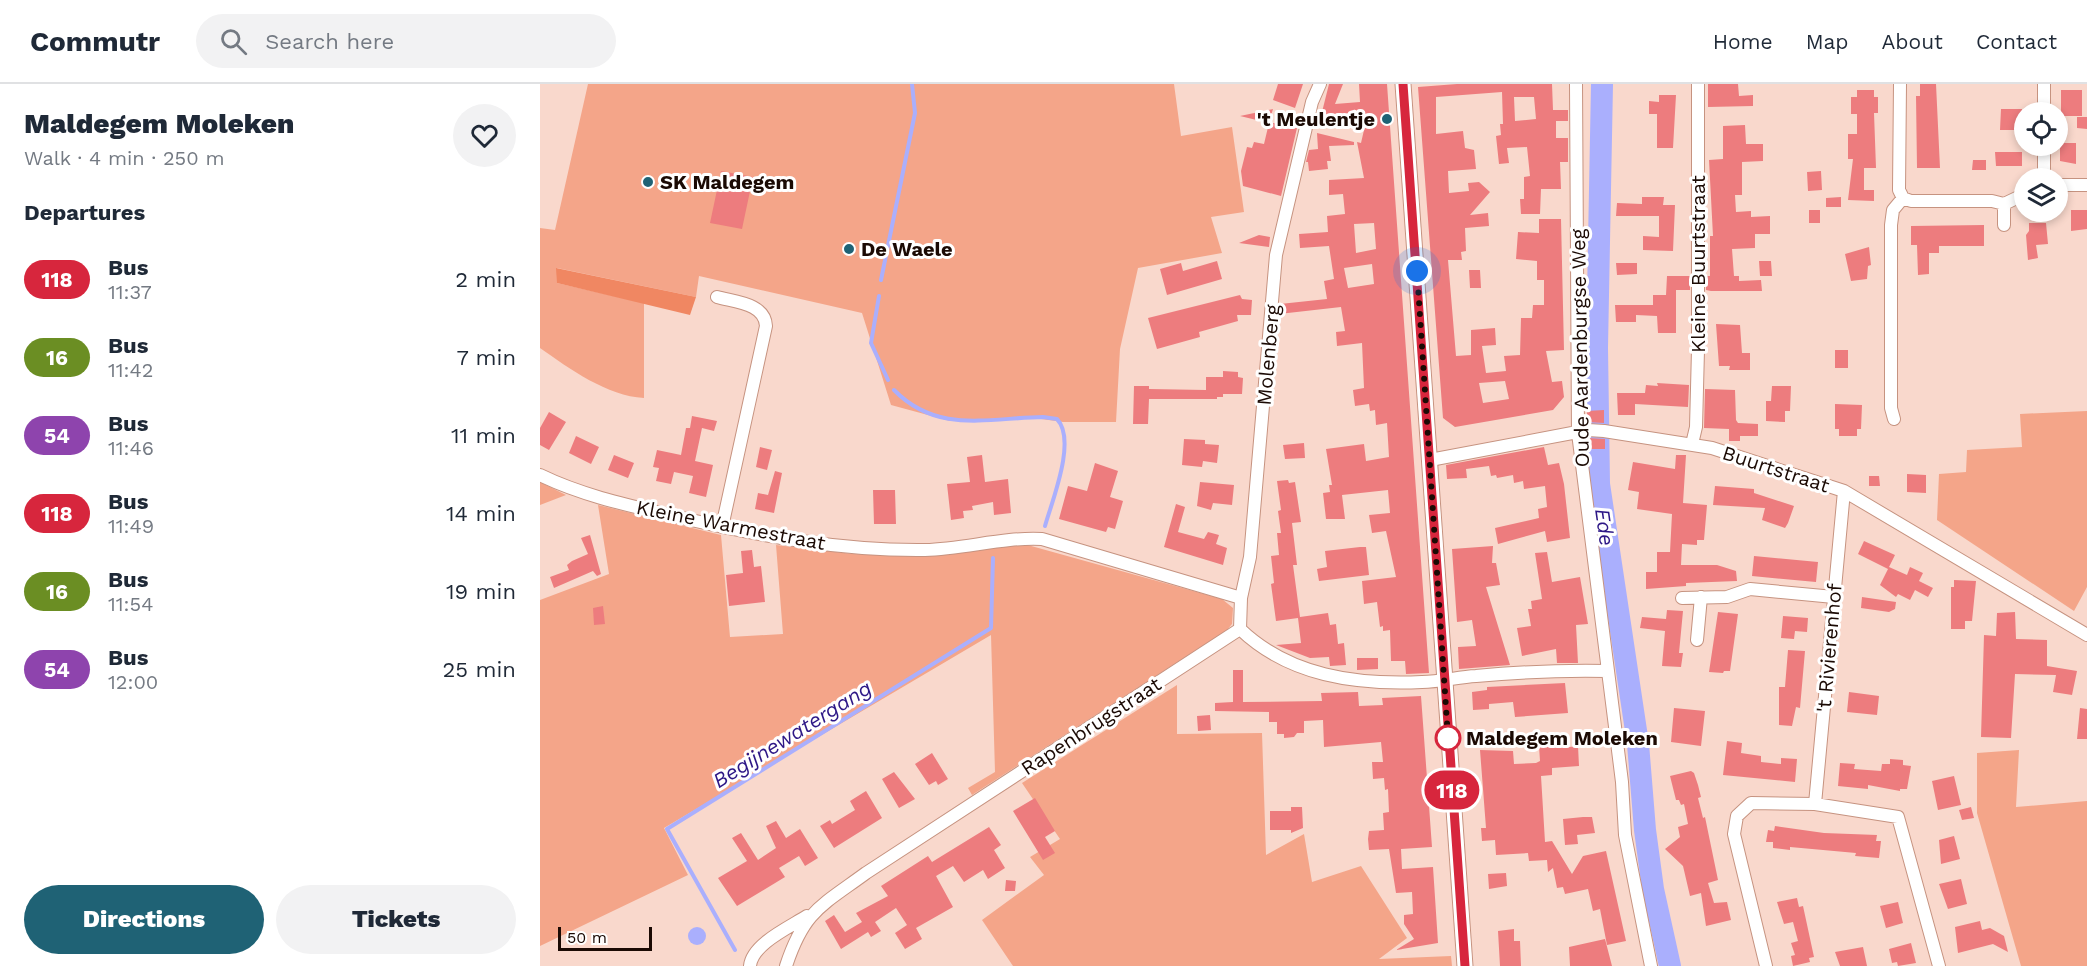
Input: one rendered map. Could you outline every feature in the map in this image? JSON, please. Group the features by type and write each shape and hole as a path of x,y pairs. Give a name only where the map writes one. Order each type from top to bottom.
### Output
{"street":[{"name":"Molenberg","path":"1240,629 1241,598 1250,557 1276,255 1312,102 1320,84"},
{"path":"1403,84 1465,966"},
{"name":"Oude Aardenburgse Weg","path":"1576,84 1583,432 1625,835 1651,966"},
{"name":"Kleine Buurtstraat","path":"1692,444 1696,427 1698,84"},
{"path":"1900,84 1899,190 1903,198 1911,201 1992,201 2004,204 2014,199"},
{"path":"2044,84 2044,102"},
{"path":"2068,185 2087,185"},
{"path":"1894,419 1891,408 1891,225 1893,210 1903,198"},
{"path":"2004,204 2004,225"},
{"path":"717,297 753,307 763,315 766,326 722,527"},
{"name":"Buurtstraat","path":"1430,460 1583,432 1604,431 1712,448 1844,491 2087,635"},
{"name":"Kleine Warmestraat","path":"540,474 560,484 621,504 793,542 883,550 928,550 1023,538 1042,539 1241,598"},
{"name":"'t Rivierenhof","path":"1815,804 1844,491"},
{"path":"1682,598 1727,597 1750,589 1834,597"},
{"path":"1697,640 1701,597"},
{"path":"1240,629 1255,644 1285,661 1309,672 1336,678 1424,682 1578,670 1608,672"},
{"name":"Rapenbrugstraat","path":"786,966 801,927 813,912 866,873 1240,629"},
{"path":"1766,966 1734,834 1737,816 1751,803 1815,804 1898,817 1939,966"},
{"path":"750,966 751,959 758,950 813,912"}],"shaded area":[{"name":"De Waele","path":"588,84 1174,84 1181,136 1232,127 1244,212 1211,217 1222,253 1138,268 1120,349 1116,422 1063,422 1027,417 950,421 891,405 862,313 699,276 696,297 557,268 557,283 644,303 644,398 630,396 589,380 540,348 540,228 555,230"},
{"path":"556,268 696,297 690,315 557,283"},
{"path":"2087,411 2087,587 2074,611 1937,520 1939,474 1966,472 1967,450 2022,447 2020,414"},
{"path":"540,482 566,495 540,505"},
{"path":"598,505 721,535 730,637 783,634 776,545 853,554 917,556 1024,544 1222,599 1233,608 1232,624 1227,630 972,795 968,788 995,772 991,635 664,828 688,875 540,946 540,600 609,574"},
{"path":"1177,685 1177,734 1262,733 1266,855 1304,834 1312,882 1361,866 1407,938 1379,959 1451,956 1452,966 1013,966 982,920 1044,875 1030,857 1060,839 1022,783"},
{"path":"2019,750 2016,807 2087,801 2087,966 2021,966 1977,813 1977,753"}],"water":[{"path":"697,927 703,930 706,936 703,942 697,945 691,942 688,936 691,930"}],"building":[{"path":"1278,84 1303,84 1295,108 1273,100"},
{"path":"1329,84 1343,84 1335,104 1360,102 1359,84 1387,84 1429,673 1406,674 1405,661 1391,661 1390,630 1383,631 1383,626 1380,627 1377,602 1364,604 1362,581 1396,577 1386,531 1372,533 1369,515 1390,513 1388,490 1342,495 1345,519 1326,519 1323,493 1330,492 1329,485 1332,485 1326,449 1364,444 1366,461 1389,457 1387,423 1376,425 1375,410 1370,411 1369,404 1355,406 1353,390 1364,388 1362,343 1337,346 1336,332 1345,331 1341,307 1279,314 1280,304 1327,299 1324,281 1334,279 1329,246 1300,248 1299,234 1328,232 1327,216 1345,214 1343,194 1329,195 1329,180 1364,178 1357,142 1361,143 1364,130 1321,116","holes":["1374,223 1376,249 1356,253 1354,224","1372,264 1374,284 1348,288 1344,268"]},
{"path":"1457,84 1552,84 1553,110 1568,110 1568,121 1556,121 1556,138 1568,138 1568,162 1560,162 1561,189 1541,189 1540,214 1521,214 1520,199 1524,199 1524,177 1530,176 1527,147 1507,148 1509,163 1499,164 1496,136 1501,135 1500,124 1503,124 1502,92 1436,97 1436,134 1463,131 1465,148 1474,150 1476,169 1448,171 1449,193 1469,191 1468,183 1479,182 1490,192 1470,215 1488,213 1489,226 1465,228 1466,251 1461,252 1462,260 1448,260 1456,356 1471,355 1471,330 1495,328 1496,345 1482,346 1486,373 1506,371 1504,356 1520,355 1521,318 1532,318 1533,305 1544,305 1544,280 1537,280 1537,261 1516,259 1518,232 1539,233 1539,219 1561,219 1564,350 1546,351 1552,382 1562,381 1564,397 1553,410 1455,427 1443,418 1418,87","holes":["1514,97 1534,97 1536,119 1515,121","1505,381 1509,399 1483,403 1479,383"]},
{"path":"1708,84 1738,84 1739,96 1753,95 1753,106 1708,107"},
{"path":"1920,84 1936,84 1940,168 1917,168 1916,96 1920,96"},
{"path":"1857,90 1874,90 1874,97 1878,97 1878,113 1874,113 1876,168 1864,168 1864,190 1874,190 1874,201 1848,200 1853,159 1848,159 1848,134 1857,134 1857,114 1851,114 1851,97 1857,97"},
{"path":"2061,90 2082,90 2082,116 2068,116 2068,102 2061,102"},
{"path":"1659,95 1676,95 1673,148 1657,148 1657,114 1649,114 1649,101 1659,102"},
{"path":"1273,109 1269,122 1297,128 1281,196 1243,186 1241,171 1247,147 1252,148 1254,142 1264,144 1269,123 1240,116"},
{"path":"2001,109 2014,109 2014,130 2000,130"},
{"path":"2077,117 2087,117 2087,129 2077,128"},
{"path":"1745,125 1746,144 1763,144 1763,161 1742,162 1742,195 1735,195 1736,212 1751,211 1751,217 1770,216 1770,234 1755,234 1755,248 1732,249 1734,276 1739,276 1739,281 1761,280 1762,291 1706,290 1706,276 1710,276 1710,236 1713,236 1709,160 1723,159 1723,126"},
{"path":"1317,133 1354,142 1354,145 1329,146 1331,161 1327,161 1328,169 1309,171 1308,162 1306,162 1309,150 1318,149"},
{"path":"2068,143 2076,143 2076,164 2060,161 2060,156 2068,156"},
{"path":"1995,152 2014,152 2014,156 2022,156 2022,166 1996,166"},
{"path":"1973,160 1986,160 1986,170 1972,170"},
{"path":"721,171 753,177 742,229 710,223"},
{"path":"1821,171 1822,190 1808,191 1807,172"},
{"path":"1642,197 1664,197 1663,205 1675,205 1673,251 1643,250 1643,236 1659,237 1659,216 1616,216 1617,203 1642,204"},
{"path":"1841,197 1841,207 1826,207 1826,198"},
{"path":"1809,210 1820,210 1820,223 1809,223"},
{"path":"2071,210 2087,210 2087,229 2071,231"},
{"path":"2029,223 2046,223 2048,244 2036,245 2038,258 2028,260 2026,235 2029,231"},
{"path":"1984,225 1984,246 1939,246 1939,253 1929,253 1929,274 1918,275 1917,245 1911,245 1911,226"},
{"path":"1259,235 1270,237 1269,247 1239,243"},
{"path":"1869,247 1871,265 1868,266 1867,279 1851,281 1845,254"},
{"path":"1217,261 1222,279 1167,295 1160,269 1181,263 1183,271"},
{"path":"1759,261 1771,261 1772,276 1760,276"},
{"path":"1616,263 1637,263 1637,274 1617,275"},
{"path":"1469,270 1480,270 1481,288 1470,288"},
{"path":"1667,276 1690,276 1690,290 1676,290 1676,333 1658,333 1657,316 1636,315 1636,322 1616,322 1615,305 1653,305 1653,295 1666,295"},
{"path":"1240,295 1242,299 1252,300 1251,315 1237,315 1238,321 1199,332 1200,337 1157,349 1148,318"},
{"path":"1716,324 1740,325 1742,353 1750,353 1750,370 1729,370 1730,366 1719,366"},
{"path":"1835,350 1848,350 1848,368 1835,368"},
{"path":"1223,371 1238,372 1238,377 1243,378 1242,394 1223,394 1223,397 1217,397 1217,399 1149,399 1148,424 1133,424 1134,386 1149,386 1149,389 1206,390 1206,377 1223,377"},
{"path":"1657,383 1689,385 1688,407 1635,404 1635,415 1618,415 1617,393 1645,393 1646,385 1658,386"},
{"path":"1772,386 1791,386 1790,411 1785,411 1785,422 1766,421 1766,401 1771,401"},
{"path":"1705,389 1735,390 1736,420 1738,423 1758,424 1758,436 1740,436 1740,441 1729,441 1729,429 1704,428"},
{"path":"1835,404 1862,405 1861,429 1857,429 1857,436 1839,436 1839,429 1835,429"},
{"path":"1604,410 1604,423 1587,422 1587,411"},
{"path":"549,412 566,422 549,450 540,445 540,428"},
{"path":"692,416 717,421 714,431 702,428 695,461 713,465 706,497 689,493 693,476 674,472 671,484 656,481 659,468 653,467 657,450 681,455 686,428 690,428"},
{"path":"576,436 599,447 591,464 569,453"},
{"path":"1588,438 1605,439 1605,449 1589,449"},
{"path":"1184,439 1205,440 1205,444 1219,445 1217,463 1203,461 1202,467 1182,465"},
{"path":"1304,443 1305,458 1285,459 1283,445"},
{"path":"760,447 772,450 767,470 756,467"},
{"path":"1544,447 1548,465 1559,463 1564,484 1570,538 1547,542 1545,531 1498,544 1495,528 1539,518 1538,509 1547,507 1545,486 1524,489 1523,481 1514,483 1513,475 1497,478 1496,475 1491,476 1489,466 1466,469 1467,478 1447,479 1446,465"},
{"path":"614,455 634,463 628,478 608,470"},
{"path":"982,455 985,482 1008,479 1011,513 994,515 993,502 972,506 973,510 963,511 964,518 951,520 947,484 970,482 967,457"},
{"path":"1676,455 1686,455 1683,503 1707,505 1704,540 1697,540 1697,545 1682,544 1681,565 1717,565 1736,571 1737,581 1686,583 1686,586 1646,589 1646,572 1657,572 1657,552 1670,552 1672,514 1637,509 1639,492 1628,490 1633,462 1675,469"},
{"path":"1095,463 1118,471 1110,497 1123,501 1115,529 1108,527 1106,532 1059,519 1068,486 1087,491"},
{"path":"775,471 782,473 774,513 755,509 758,493 768,495"},
{"path":"1907,474 1926,475 1926,493 1907,492"},
{"path":"1869,476 1879,476 1880,486 1869,486"},
{"path":"1288,480 1289,483 1295,482 1301,522 1292,523 1297,565 1293,565 1300,617 1328,613 1330,625 1336,624 1338,644 1344,643 1346,665 1330,666 1329,657 1310,658 1276,645 1301,643 1298,618 1276,621 1271,584 1274,583 1271,556 1279,555 1277,533 1281,533 1277,481"},
{"path":"1200,482 1234,485 1232,505 1213,503 1211,510 1197,506"},
{"path":"1715,486 1754,489 1754,493 1794,506 1788,523 1785,528 1762,520 1765,508 1713,505"},
{"path":"873,490 895,490 896,524 874,524"},
{"path":"1176,504 1185,507 1178,532 1204,539 1208,532 1219,535 1216,544 1227,548 1223,565 1164,547"},
{"path":"590,535 601,574 597,576 593,571 554,588 550,577 569,570 567,565 588,554 581,538"},
{"path":"1864,541 1895,555 1889,567 1907,575 1910,567 1923,573 1919,581 1933,588 1928,597 1915,590 1910,600 1898,594 1896,597 1880,585 1888,569 1858,554"},
{"path":"1493,546 1492,563 1496,563 1500,585 1486,587 1510,665 1459,669 1458,647 1476,646 1472,620 1457,622 1452,549"},
{"path":"1366,547 1369,575 1319,581 1317,569 1327,567 1325,551"},
{"path":"752,550 754,567 761,566 765,602 729,606 726,575 743,573 741,551"},
{"path":"1547,552 1552,582 1580,577 1588,624 1576,625 1578,663 1557,663 1556,649 1522,656 1517,628 1531,626 1528,609 1532,609 1531,601 1542,599 1535,553"},
{"path":"1754,556 1818,562 1816,582 1752,576"},
{"path":"1954,580 1976,581 1972,621 1965,621 1965,629 1951,629 1951,587 1954,587"},
{"path":"1862,597 1896,602 1895,609 1889,612 1861,608"},
{"path":"603,606 605,624 594,625 593,608"},
{"path":"1667,610 1683,611 1679,653 1683,653 1681,667 1662,666 1665,631 1640,628 1642,617 1666,619"},
{"path":"1718,612 1738,614 1730,671 1723,673 1709,672"},
{"path":"2015,612 2016,639 2047,640 2047,666 2077,671 2072,695 2053,692 2056,675 2015,674 2011,738 1981,737 1984,635 1996,636 1997,613"},
{"path":"1783,616 1808,618 1807,632 1795,631 1794,639 1781,638"},
{"path":"1788,650 1805,651 1800,708 1796,707 1792,726 1779,725 1779,687 1785,687"},
{"path":"1357,658 1378,658 1378,669 1357,670"},
{"path":"1233,670 1243,670 1243,702 1322,701 1321,693 1358,692 1359,706 1383,705 1382,698 1421,696 1432,847 1401,849 1402,869 1433,867 1438,943 1396,950 1414,939 1404,924 1404,915 1413,914 1412,892 1396,893 1389,849 1369,850 1369,831 1384,830 1383,813 1389,812 1388,789 1385,790 1384,778 1373,779 1372,762 1383,762 1381,742 1324,747 1323,720 1304,721 1304,733 1284,738 1284,734 1277,734 1277,722 1269,722 1269,712 1215,711 1215,703 1233,702"},
{"path":"1565,683 1568,713 1515,717 1513,702 1489,704 1489,709 1473,710 1472,692 1487,690 1487,687"},
{"path":"1849,692 1879,696 1877,715 1847,712"},
{"path":"1674,708 1705,711 1701,746 1671,742"},
{"path":"2080,708 2087,709 2087,739 2077,739"},
{"path":"1210,715 1211,730 1198,731 1197,716"},
{"path":"1727,741 1742,743 1741,753 1761,756 1761,762 1781,764 1781,758 1797,759 1795,782 1723,775"},
{"path":"1569,743 1569,747 1578,746 1579,766 1552,768 1552,775 1541,776 1545,842 1552,841 1572,874 1583,856 1606,851 1626,941 1607,945 1600,909 1593,911 1588,889 1565,894 1563,887 1557,888 1553,868 1548,872 1547,860 1529,861 1528,853 1496,855 1495,840 1482,841 1481,828 1486,828 1480,750 1513,751 1514,764 1536,763 1540,761 1539,746"},
{"path":"932,753 948,779 938,785 936,781 929,785 915,764"},
{"path":"1890,759 1903,760 1903,765 1911,766 1907,789 1900,789 1900,791 1868,785 1868,789 1838,786 1840,763 1855,764 1854,769 1881,771 1882,764 1890,764"},
{"path":"1691,771 1694,773 1701,797 1698,798 1703,818 1705,817 1718,880 1708,883 1714,903 1727,902 1731,920 1706,926 1701,893 1690,896 1683,866 1665,849 1680,837 1678,827 1688,824 1684,804 1681,805 1679,800 1676,800 1670,776"},
{"path":"894,772 915,799 899,808 882,779"},
{"path":"1954,776 1961,805 1938,810 1932,781"},
{"path":"866,791 882,818 834,848 820,826 830,820 832,824 855,810 850,801"},
{"path":"1035,798 1055,831 1045,837 1055,853 1043,860 1013,811"},
{"path":"1291,807 1302,807 1303,828 1291,833 1291,830 1270,830 1270,811 1291,811"},
{"path":"1971,807 1974,818 1962,820 1959,810"},
{"path":"1592,817 1595,833 1577,835 1578,844 1565,845 1563,819"},
{"path":"776,821 786,838 800,829 818,858 805,866 799,856 779,868 785,877 737,906 718,878 747,861 732,838 741,833 758,860 776,848 766,826"},
{"path":"1775,826 1824,833 1877,835 1876,841 1881,841 1879,858 1855,856 1856,853 1790,847 1790,850 1773,848 1773,842 1766,842 1768,830 1774,831"},
{"path":"989,827 1001,845 994,850 1005,868 988,879 983,870 964,882 953,866 936,876 953,907 916,928 922,939 905,949 895,933 907,925 896,908 875,922 881,931 871,937 868,932 841,949 825,921 834,915 845,932 862,922 856,913 888,896 881,886 928,856 932,862"},
{"path":"1954,836 1960,859 1941,864 1939,840"},
{"path":"1506,873 1507,886 1489,889 1488,874"},
{"path":"1961,879 1967,904 1948,909 1939,884"},
{"path":"1006,880 1016,881 1015,891 1005,891"},
{"path":"1797,898 1799,907 1803,906 1814,957 1809,958 1810,962 1793,966 1791,956 1795,955 1791,943 1798,941 1793,922 1784,924 1777,902"},
{"path":"1898,902 1903,923 1886,928 1880,906"},
{"path":"1980,921 1982,930 1990,928 2004,936 2008,952 1993,944 1958,953 1955,927"},
{"path":"1514,929 1514,941 1520,941 1521,966 1500,966 1498,931"},
{"path":"1605,939 1612,966 1570,966 1569,947"},
{"path":"1911,943 1916,963 1898,966 1897,962 1892,963 1889,949"},
{"path":"1863,947 1867,966 1840,966 1835,952"}],"waterway":[{"name":"Begijnewatergang","path":"881,280 915,113 912,84"},
{"name":"Ede","path":"1602,84 1597,348 1599,484 1638,744 1645,830 1653,889 1670,966"},
{"name":"Begijnewatergang","path":"879,296 871,343 888,380"},
{"name":"Begijnewatergang","path":"894,390 910,404 945,418 983,420 1043,417 1057,419 1063,429 1064,455 1045,526"},
{"name":"Begijnewatergang","path":"735,950 667,829 991,628 993,558"}],"bus line":[{"name":"118","path":"1403,84 1465,966"}],"place":[{"name":"'t Meulentje","path":"1387,119"},
{"name":"SK Maldegem","path":"648,182"},
{"name":"De Waele","path":"849,249"},
{"name":"Maldegem Moleken","path":"1448,738"}],"route":[{"path":"1417,271 1448,738"}]}
